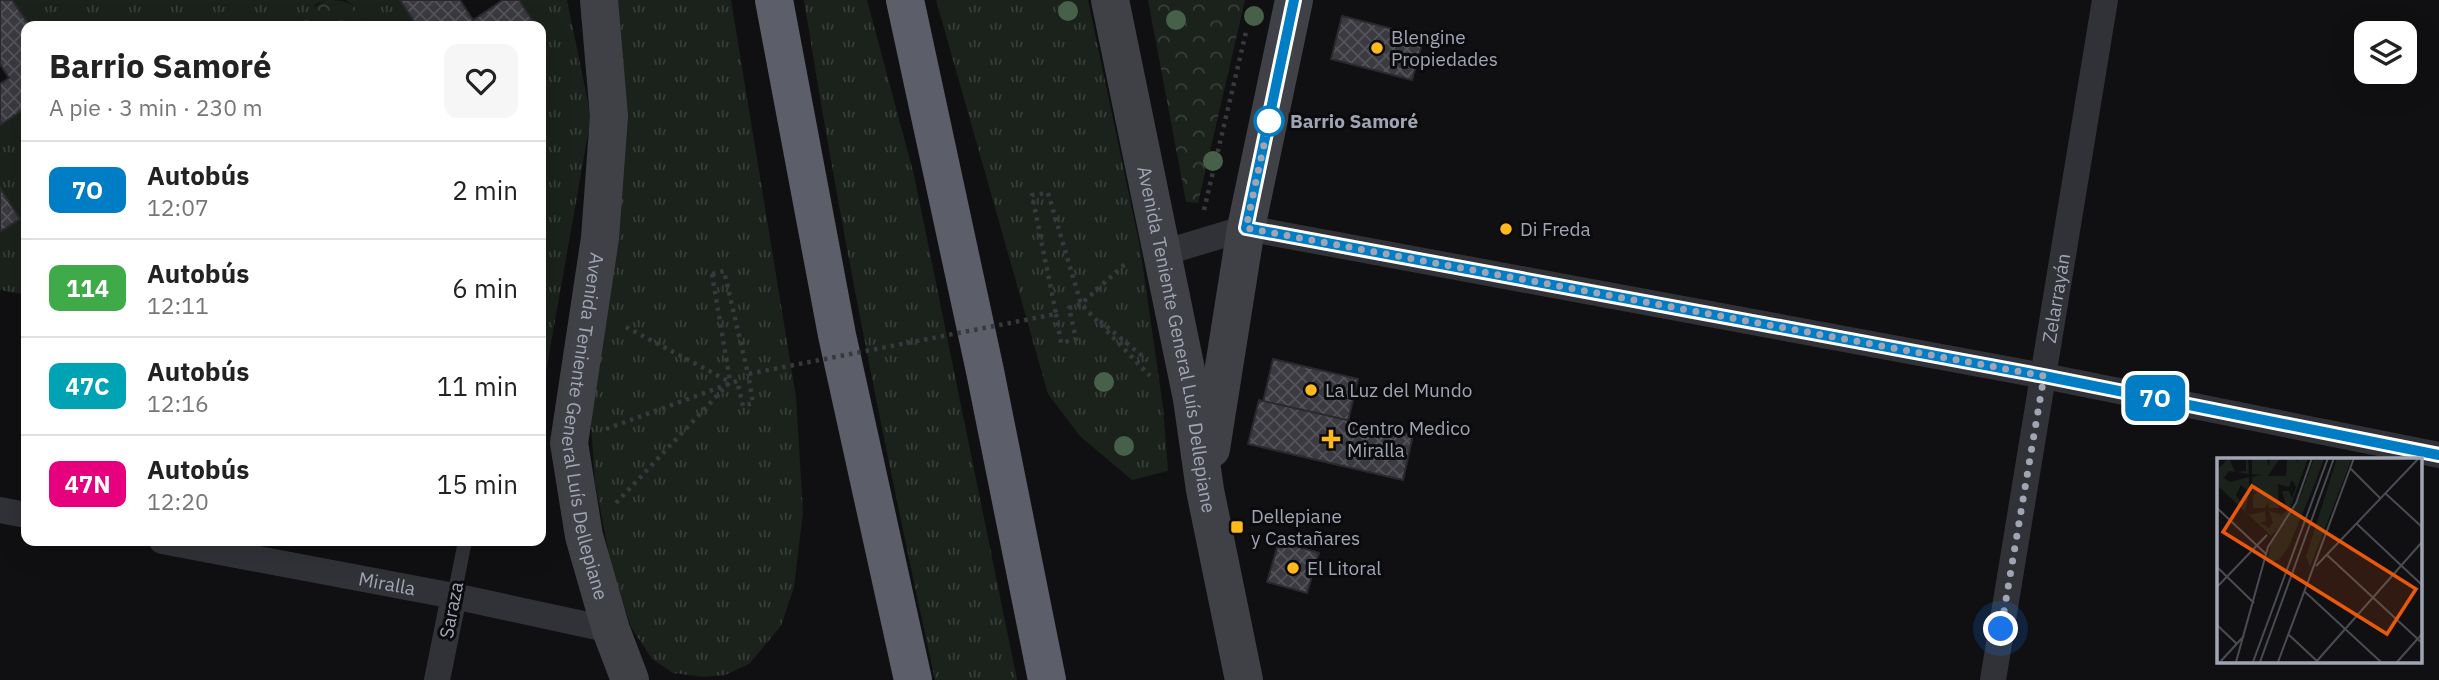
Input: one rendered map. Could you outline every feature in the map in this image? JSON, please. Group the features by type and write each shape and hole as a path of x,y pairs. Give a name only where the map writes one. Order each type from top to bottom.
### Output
{"highway":[{"path":"774,0 837,335 914,680"},
{"path":"905,0 985,371 1047,680"}],"street":[{"name":"Avenida Teniente General Luís Dellepiane","path":"599,0 609,116 600,237 569,443 584,536 611,630 630,680"},
{"name":"Avenida Teniente General Luís Dellepiane","path":"1110,0 1192,399 1205,490 1244,680"},
{"path":"1205,490 1246,228 1294,0"},
{"name":"Zelarrayán","path":"1993,680 2105,0"},
{"path":"1161,243 1246,228 2044,376 2439,455"},
{"path":"0,510 21,514"},
{"name":"Miralla","path":"189,546 454,596 611,630"},
{"name":"Saraza","path":"437,680 454,596"}],"lane":[{"name":"Saraza","path":"454,596 464,546"}],"path":[{"path":"1203,213 1248,27"},
{"path":"1158,385 1081,304 1048,193 1032,195 1061,343 1076,339 1069,308 1081,304 1161,243"},
{"path":"569,443 730,382 737,381 743,406 753,403 724,271 712,274 730,382"},
{"path":"1081,304 1192,399"},
{"path":"589,308 730,382"},
{"path":"748,374 1056,314"},
{"path":"584,536 730,382"}],"green space":[{"path":"12,0 325,0 316,4 305,21 27,21"},
{"path":"325,0 341,1 351,4 364,21 304,21 306,13"},
{"path":"345,0 400,0 414,21 364,21 353,5"},
{"path":"519,0 567,0 591,117 546,372 546,21 532,21"},
{"path":"610,0 731,0 796,397 803,512 794,587 781,626 749,664 725,675 704,677 673,673 652,659 631,627 611,565 595,482 589,395"},
{"path":"804,0 867,0 914,175 1017,680 935,680 865,341"},
{"path":"936,0 1088,0 1140,247 1163,407 1168,471 1132,480 1080,436 1048,394"},
{"path":"1148,0 1245,0 1198,203 1186,202"},
{"path":"21,111 21,294 0,290 0,232 20,219 0,188 0,125"}],"building":[{"path":"0,0 12,0 27,21 21,21 21,111 0,125 0,84 9,78 0,64"},
{"path":"400,0 460,0 473,20 503,0 519,0 533,21 414,21"},
{"name":"Blengine Propiedades","path":"1342,16 1424,37 1412,80 1331,59"},
{"path":"0,188 20,219 0,232"},
{"name":"La Luz del Mundo","path":"1273,359 1358,379 1348,421 1263,402"},
{"name":"Centro Medico Miralla","path":"1259,400 1413,435 1403,480 1248,444"},
{"name":"El Litoral","path":"1279,541 1319,553 1307,593 1267,582"}],"bus line":[{"name":"7O","path":"1294,0 1246,228 2044,376 2439,455"}],"place":[{"name":"Blengine Propiedades","path":"1377,48"},
{"name":"Barrio Samoré","path":"1269,121"},
{"name":"Di Freda","path":"1506,229"},
{"name":"La Luz del Mundo","path":"1311,390"},
{"name":"Centro Medico Miralla","path":"1331,439"},
{"name":"Dellepiane y Castañares","path":"1237,527"},
{"name":"El Litoral","path":"1293,568"}],"route":[{"path":"1269,121 1246,228 2044,376 2001,629"}]}
